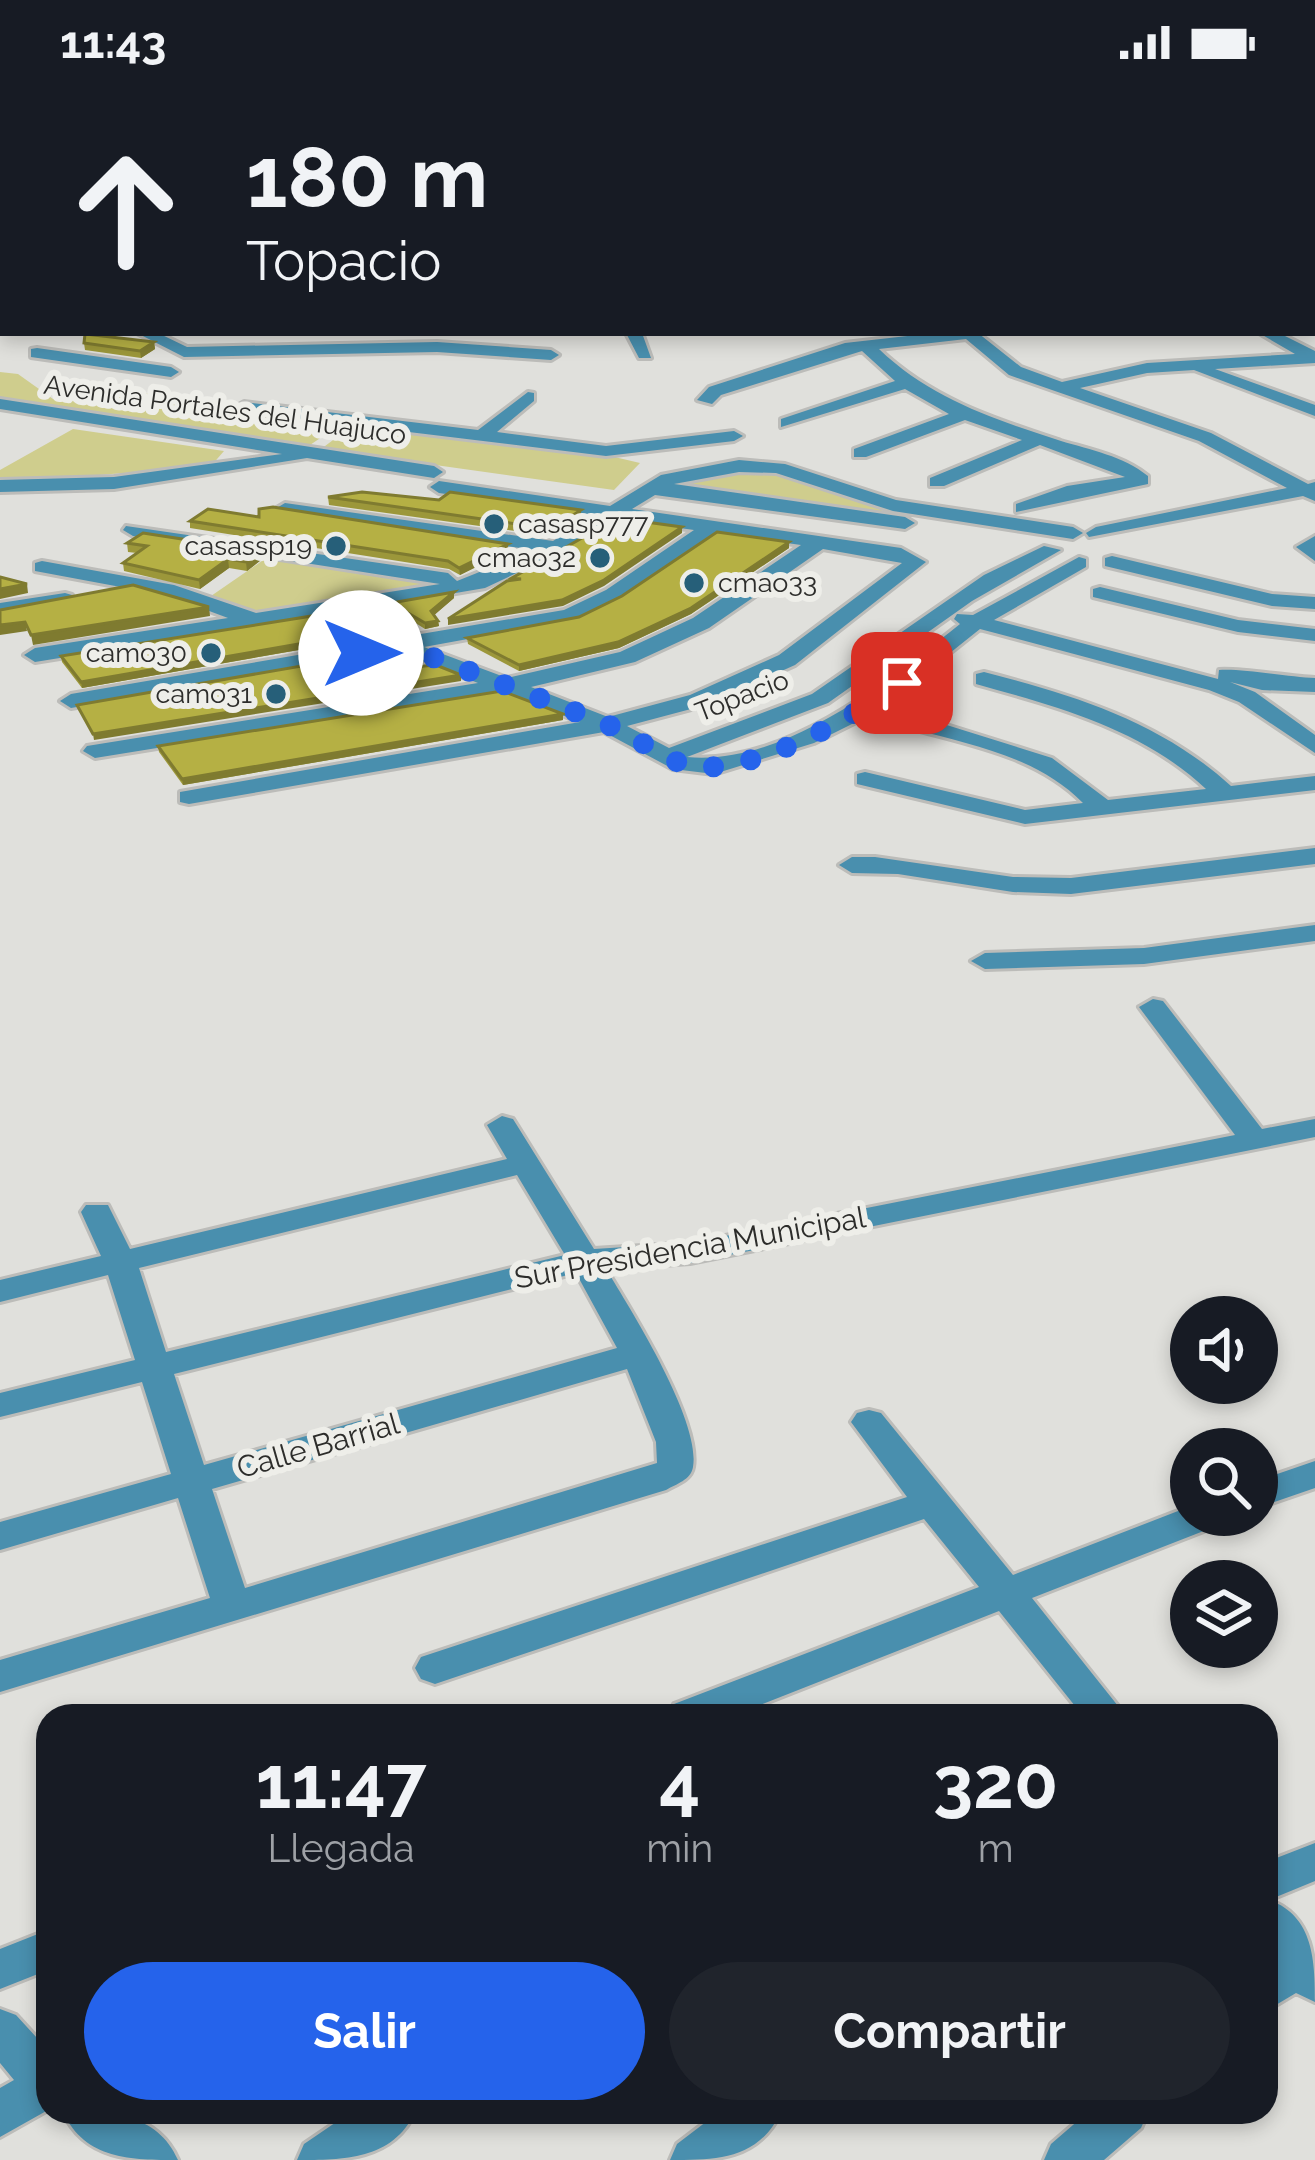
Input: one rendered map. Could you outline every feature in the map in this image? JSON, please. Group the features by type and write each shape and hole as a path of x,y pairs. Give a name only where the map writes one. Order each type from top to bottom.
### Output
{"street":[{"path":"110,363 150,336 197,352 434,340 551,355"},
{"path":"636,336 645,353"},
{"path":"706,400 715,391 864,344 959,336"},
{"path":"972,336 1016,371 1284,468 1313,492"},
{"path":"1000,336 1030,366 1064,386 1129,370 1315,358"},
{"path":"1273,336 1315,358"},
{"path":"864,344 903,384 962,415 1039,439 1141,480 1074,490 1023,508"},
{"path":"37,353 171,372"},
{"path":"1186,365 1315,411"},
{"path":"787,423 903,384"},
{"path":"483,435 528,397"},
{"path":"244,407 606,452 734,436"},
{"name":"Avenida Portales del Huajuco","path":"0,408 434,472 294,452"},
{"name":"Avenida Portales del Huajuco","path":"0,408 240,455"},
{"path":"860,453 962,415"},
{"path":"0,485 90,485 216,470 294,452 356,418"},
{"path":"937,482 1039,439"},
{"path":"216,470 240,455 294,452"},
{"path":"35,655 478,584 556,547 650,488 686,475 758,464 924,519"},
{"path":"189,797 617,722 698,700 788,660 915,566 914,559 818,542 439,487"},
{"path":"650,488 875,521 924,519 979,528 1073,533 1096,533 1313,492"},
{"path":"979,528 1079,562 1313,492"},
{"path":"875,521 893,505"},
{"path":"285,509 556,547"},
{"path":"71,701 529,625 594,606 713,526"},
{"path":"134,530 478,584"},
{"name":"Topacio","path":"676,753 837,689 942,608 1050,549 1054,538 1073,533"},
{"path":"1096,533 1122,551 1273,600 1315,603"},
{"path":"95,752 512,684 669,641 818,542"},
{"path":"1122,551 1281,585 1315,587"},
{"name":"Topacio","path":"676,753 714,767 806,738 868,707 983,619 1079,562"},
{"path":"42,567 213,602 255,620"},
{"path":"0,609 130,584"},
{"path":"1100,593 1238,626 1315,635"},
{"path":"344,605 411,644 617,722 676,753"},
{"path":"942,608 1255,690 1315,685"},
{"path":"984,679 1138,727 1191,759 1228,796"},
{"path":"1255,690 1315,746"},
{"path":"921,724 1057,766 1080,782 1105,811"},
{"path":"865,778 1011,816 1105,811 1315,783"},
{"path":"851,865 891,863 986,881 1061,886 1315,856"},
{"path":"985,961 1144,956 1315,933"},
{"path":"1154,1006 1253,1138"},
{"path":"0,1676 652,1480 675,1469 680,1454 635,1354 587,1260 502,1125"},
{"name":"Sur Presidencia Municipal","path":"0,1405 587,1260 690,1252 1315,1128"},
{"path":"0,1291 525,1164"},
{"path":"97,1213 120,1261 231,1605"},
{"name":"Calle Barrial","path":"0,1536 635,1354"},
{"path":"869,1422 929,1503 1009,1591 1097,1704"},
{"path":"1278,1487 1315,1474"},
{"path":"435,1668 929,1503"},
{"path":"719,1704 1170,1529"},
{"path":"1278,1877 1315,1861"},
{"path":"1278,1944 1294,1978"},
{"path":"0,1969 36,1955"},
{"path":"0,2030 36,2070"},
{"path":"0,2115 36,2092"},
{"path":"104,2124 154,2160"},
{"path":"321,2160 374,2124"},
{"path":"694,2160 741,2124"},
{"path":"1068,2160 1110,2124"}],"shaded area":[{"path":"0,372 18,374 53,399 138,392 344,422 310,445 299,446 0,401"},
{"path":"356,423 640,463 614,490 321,449"},
{"path":"73,429 224,451 211,466 0,483 0,470"},
{"path":"767,469 883,510 876,515 667,485 695,475"},
{"path":"272,554 423,578 423,587 259,615 211,596"}],"building":[{"path":"85,336 154,342 140,351 84,343"},
{"path":"362,492 439,500 450,492 581,510 552,529 328,497"},
{"path":"273,507 508,544 459,568 448,561 190,521 208,509 259,517 259,509"},
{"name":"cmao32","path":"617,518 682,527 604,580 562,600 448,619 507,581 521,579 512,578"},
{"name":"cmao33","path":"717,532 789,542 691,608 618,642 519,665 467,638 579,617 622,596"},
{"path":"143,533 260,551 246,562 228,559 199,580 123,563 147,546 127,543"},
{"path":"0,577 27,584 0,589"},
{"path":"133,585 209,607 31,635 25,622 0,625 0,610"},
{"path":"454,592 431,611 438,621 425,623 391,603"},
{"name":"camo30","path":"312,616 320,628 348,624 356,634 81,682 61,656"},
{"name":"camo31","path":"382,652 402,668 436,665 461,675 93,734 77,705"},
{"path":"502,691 563,714 182,779 158,746"}],"place":[{"name":"casasp777","path":"494,524"},
{"name":"casassp19","path":"336,546"},
{"name":"cmao32","path":"600,558"},
{"name":"cmao33","path":"694,583"},
{"name":"camo30","path":"211,653"},
{"name":"camo31","path":"276,694"}],"route":[{"path":"361,653 403,646 564,706 687,767 699,768 747,759 806,738 868,707 902,683"}]}
